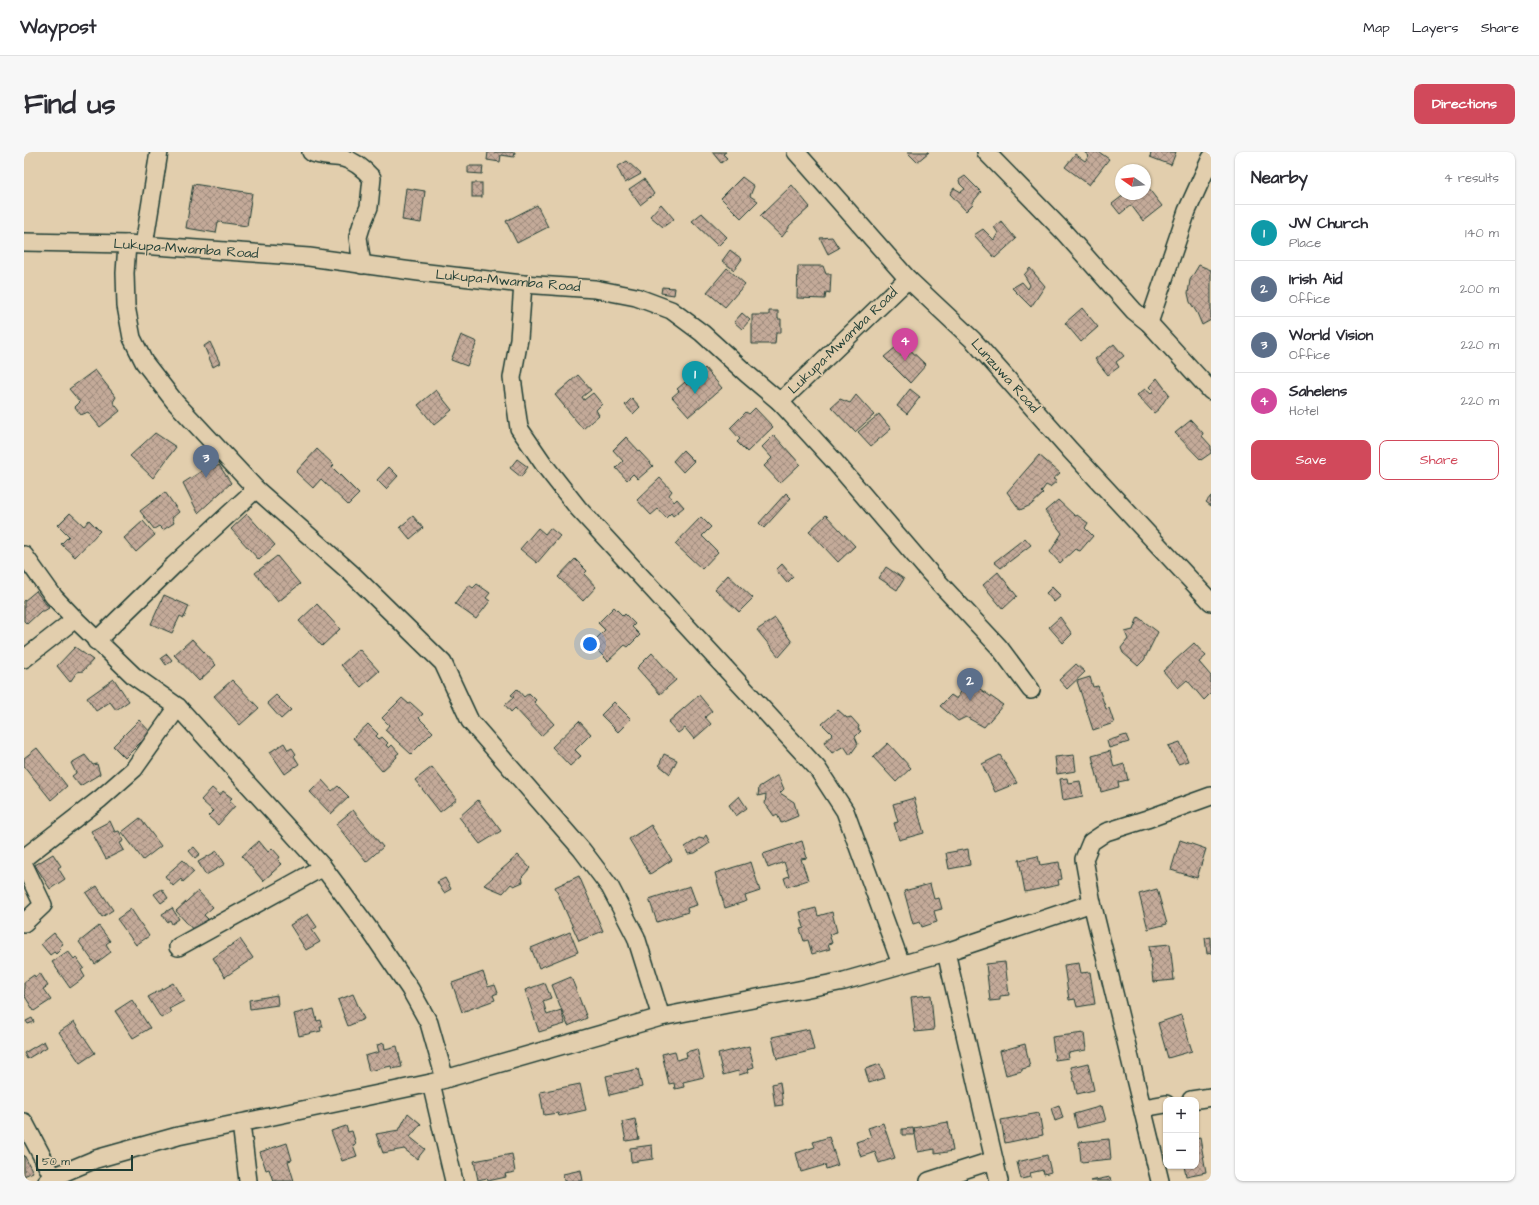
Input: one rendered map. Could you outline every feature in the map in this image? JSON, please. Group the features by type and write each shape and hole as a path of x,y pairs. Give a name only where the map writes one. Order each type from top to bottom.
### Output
{"street":[{"path":"159,152 136,244 125,273 126,306 132,338 144,362 175,402 256,489 351,573 443,663 470,721 582,850 610,886 636,937 661,1017"},
{"path":"311,152 316,155 344,158 361,166 372,178 369,206 358,237 362,265"},
{"name":"Lunzuwa Road","path":"796,152 908,279 973,340 1070,450 1211,602"},
{"path":"986,152 1063,231 1134,311 1149,323 1211,391"},
{"path":"1149,323 1187,211 1211,158"},
{"name":"Lukupa-Mwamba Road","path":"24,242 136,244 309,257 362,265 523,284 596,289 636,297 671,310 702,333 780,402 908,279"},
{"path":"523,284 519,339 512,378 519,428 545,466 578,508 817,768 844,810 901,964"},
{"path":"780,402 835,462 930,573 999,647 1031,690"},
{"path":"96,641 174,565 256,489"},
{"path":"24,555 54,597 96,641 134,676 178,707 323,867 367,926 410,989 429,1023 454,1181"},
{"path":"24,659 74,619"},
{"path":"24,858 94,804 134,769 178,707"},
{"path":"1160,1181 1092,903 1084,859 1091,842 1106,832 1211,796"},
{"path":"24,865 43,904 24,923"},
{"path":"178,947 323,867"},
{"path":"24,1122 50,1179 96,1159 178,1136 438,1081 661,1017 844,981 946,952 1092,903"},
{"path":"946,952 999,1181"},
{"path":"1199,1099 1211,1097"},
{"path":"1143,1108 1163,1105"},
{"path":"241,1122 248,1181"},
{"path":"929,1181 994,1160"}],"building":[{"path":"488,152 515,152 514,157 501,155 500,162 487,160"},
{"path":"712,152 726,152 723,154 727,158 721,163"},
{"path":"907,152 929,152 917,162"},
{"path":"1084,152 1099,152 1109,159 1089,185 1065,167 1075,154 1085,161 1089,156"},
{"path":"1151,152 1176,152 1171,165 1150,157"},
{"path":"627,161 641,174 625,183 617,167"},
{"path":"468,166 483,166 482,174 468,173"},
{"path":"965,176 981,192 966,211 950,194 954,188 961,192 965,189 960,184 959,180"},
{"path":"742,177 754,186 750,196 758,201 741,218 721,198"},
{"path":"644,179 654,194 640,205 629,189"},
{"path":"472,183 482,183 482,197 472,197"},
{"path":"193,184 252,193 247,226 218,222 216,233 186,228"},
{"path":"792,185 810,207 789,226 782,237 760,216"},
{"path":"406,188 425,191 421,223 402,220"},
{"path":"1151,192 1162,206 1143,221 1131,205 1120,214 1112,204 1117,200 1151,200"},
{"path":"661,204 674,219 663,227 650,216"},
{"path":"537,205 548,227 517,243 506,221"},
{"path":"702,213 727,237 718,246 692,221"},
{"path":"1001,221 1016,239 995,258 974,235 983,229 994,240 998,233 994,227"},
{"path":"832,237 839,248 828,254 820,238"},
{"path":"730,250 742,259 734,270 722,261"},
{"path":"1199,265 1211,270 1211,320 1202,325 1190,302 1188,293 1190,280"},
{"path":"798,266 823,266 826,274 831,274 830,293 826,292 825,299 797,298"},
{"path":"727,268 745,284 725,307 707,292"},
{"path":"1030,268 1045,286 1031,307 1012,288 1022,282 1028,289 1030,285 1024,275"},
{"path":"662,287 675,288 674,295 661,293"},
{"path":"1082,308 1098,327 1081,342 1065,323"},
{"path":"769,311 778,311 778,319 781,319 781,333 776,333 775,344 752,344 752,315 769,315"},
{"path":"742,313 750,320 742,329 734,322"},
{"path":"461,335 477,342 467,366 451,360"},
{"path":"210,342 220,363 213,367 204,346"},
{"path":"902,342 926,365 910,383 884,357"},
{"path":"1114,344 1124,356 1116,362 1119,367 1108,375 1095,359"},
{"path":"705,368 722,388 689,416 672,397 679,391 677,389 685,382 687,385"},
{"path":"95,370 116,397 113,402 120,411 100,427 88,412 81,415 75,407 80,402 69,389"},
{"path":"578,375 591,390 582,397 584,400 593,393 602,404 596,410 599,415 583,429 555,395"},
{"path":"1157,378 1169,394 1159,409 1154,413 1137,395 1145,389 1151,394 1153,391 1149,387"},
{"path":"910,389 920,397 907,414 897,406"},
{"path":"436,390 452,410 434,425 418,405"},
{"path":"856,395 874,415 855,432 831,407 840,399 850,403"},
{"path":"632,398 640,407 633,414 625,405"},
{"path":"755,408 773,427 747,452 737,442 740,439 730,428 746,412 749,414"},
{"path":"879,414 891,429 871,446 858,432"},
{"path":"1191,420 1203,433 1202,436 1211,446 1211,453 1201,460 1175,433"},
{"path":"155,433 176,447 153,478 130,456"},
{"path":"774,435 800,464 780,483 764,466 772,458 762,447"},
{"path":"626,437 653,466 638,479 633,474 627,480 616,468 623,461 613,450"},
{"path":"317,449 334,465 332,467 359,494 348,505 321,479 313,488 296,472"},
{"path":"683,450 694,461 683,472 673,461"},
{"path":"1039,455 1060,473 1053,479 1057,481 1050,487 1046,485 1041,492 1043,494 1031,505 1020,510 1007,492"},
{"path":"517,459 528,467 521,477 510,468"},
{"path":"219,465 231,483 198,513 183,483 208,467 214,468"},
{"path":"389,467 398,476 386,489 377,480"},
{"path":"660,478 672,491 669,495 674,502 677,499 684,507 673,516 671,513 666,518 658,509 651,515 637,500"},
{"path":"165,492 179,512 172,518 174,523 163,530 159,526 154,529 140,511"},
{"path":"786,493 791,498 764,528 759,523"},
{"path":"1211,496 1211,506 1206,502"},
{"path":"1058,500 1075,516 1077,515 1088,523 1085,528 1093,536 1080,551 1075,549 1060,563 1050,552 1062,533 1045,511"},
{"path":"70,513 84,526 89,520 100,531 75,557 61,544 69,536 58,525"},
{"path":"247,514 275,545 259,560 231,529"},
{"path":"826,515 855,546 838,562 809,531"},
{"path":"413,516 423,528 410,539 400,527"},
{"path":"701,517 711,527 702,536 718,552 702,569 675,544"},
{"path":"143,521 155,535 136,552 124,538"},
{"path":"538,528 545,534 550,528 560,536 537,563 520,549"},
{"path":"1025,538 1031,545 1001,568 994,562"},
{"path":"277,556 300,584 278,602 255,573"},
{"path":"575,559 587,571 584,574 596,587 583,601 558,577"},
{"path":"782,564 793,577 787,583 776,570"},
{"path":"886,567 904,579 897,590 879,578"},
{"path":"998,572 1017,596 1003,609 983,585"},
{"path":"728,575 753,598 739,612 715,589"},
{"path":"477,584 490,593 486,598 490,601 476,619 455,604 469,585 473,588"},
{"path":"1052,587 1061,596 1054,602 1046,593"},
{"path":"36,591 49,608 41,611 27,624 24,621 24,601"},
{"path":"164,595 189,606 184,618 180,616 172,633 151,624"},
{"path":"317,604 340,629 322,646 299,621"},
{"path":"614,607 623,616 625,614 635,624 632,627 640,635 628,647 625,645 608,661 591,644 605,630 598,623"},
{"path":"1060,617 1072,634 1063,643 1049,627"},
{"path":"1138,617 1158,632 1144,660 1138,666 1123,653 1121,648 1128,639 1125,632 1133,630"},
{"path":"775,618 792,642 779,657 757,630"},
{"path":"192,639 216,665 199,681 174,655"},
{"path":"1194,643 1206,656 1199,662 1211,676 1211,693 1204,700 1187,680 1178,688 1163,671"},
{"path":"75,647 93,660 83,671 77,672 70,682 57,666"},
{"path":"359,649 379,671 361,687 341,665"},
{"path":"652,653 676,680 660,694 637,668"},
{"path":"167,654 172,660 166,665 161,658"},
{"path":"1076,664 1085,672 1067,689 1059,680"},
{"path":"1090,677 1093,687 1098,686 1106,709 1109,708 1114,723 1093,730 1077,681"},
{"path":"114,679 129,701 116,710 110,702 96,711 87,698"},
{"path":"232,680 259,708 240,725 214,696"},
{"path":"967,680 1003,705 984,727 966,717 958,721 940,706 951,695 957,699"},
{"path":"517,689 524,697 529,693 536,700 534,702 554,724 541,736 515,708 511,712 505,705 514,697 511,695"},
{"path":"276,695 291,710 281,719 267,703"},
{"path":"699,695 712,711 705,717 711,724 694,739 685,728 678,733 668,722"},
{"path":"402,698 409,704 411,703 423,714 419,718 433,732 411,754 385,730 389,725 382,718"},
{"path":"614,702 631,719 618,732 601,715"},
{"path":"838,710 847,718 851,717 859,726 858,729 861,731 855,737 858,744 850,755 844,746 832,753 824,743 832,734 822,724"},
{"path":"139,720 153,735 144,745 141,742 125,758 113,746"},
{"path":"579,721 591,734 575,750 581,756 570,766 552,747"},
{"path":"368,724 378,734 376,736 379,739 382,737 388,743 386,745 389,748 392,745 399,753 396,755 397,757 382,771 353,738"},
{"path":"1126,735 1129,742 1109,748 1107,741"},
{"path":"1180,742 1188,761 1178,764 1168,746"},
{"path":"284,743 288,750 292,748 296,754 294,756 299,764 285,774 270,752"},
{"path":"888,743 911,768 896,782 873,757"},
{"path":"37,748 67,786 51,800 24,766 24,758"},
{"path":"1110,751 1114,767 1124,764 1128,780 1118,782 1119,787 1101,792 1092,756"},
{"path":"664,754 677,760 670,774 659,765"},
{"path":"85,755 93,765 97,764 100,774 80,786 72,776 76,773 71,763"},
{"path":"1000,755 1017,783 995,792 982,764"},
{"path":"1074,755 1076,771 1057,774 1055,757"},
{"path":"432,767 457,799 440,812 415,780"},
{"path":"778,775 784,789 780,793 794,802 798,816 781,823 777,814 774,816 765,805 766,794 758,796 759,787"},
{"path":"1067,778 1068,783 1080,781 1083,796 1063,800 1060,779"},
{"path":"322,780 332,791 338,786 349,797 331,814 310,792"},
{"path":"212,788 220,795 223,791 232,798 229,801 235,806 218,825 208,816 213,811 201,800"},
{"path":"739,796 747,808 736,816 729,805"},
{"path":"914,798 924,833 899,840 894,823 898,822 893,804"},
{"path":"478,800 501,831 480,844 459,817"},
{"path":"353,810 383,847 366,862 336,824"},
{"path":"140,818 161,846 143,860 122,832"},
{"path":"110,821 115,832 119,831 124,841 120,843 124,850 106,859 91,831"},
{"path":"651,825 672,860 650,874 629,839"},
{"path":"706,835 710,843 695,853 688,854 685,847 699,838 703,839"},
{"path":"1180,840 1206,849 1197,878 1171,870"},
{"path":"259,841 268,852 272,848 280,857 278,860 282,864 263,881 242,856"},
{"path":"802,841 807,858 801,859 808,880 787,887 784,878 789,876 784,862 768,868 763,854"},
{"path":"194,847 200,854 195,858 189,851"},
{"path":"968,849 970,865 949,869 946,853"},
{"path":"217,851 225,864 206,875 198,862"},
{"path":"53,854 61,866 58,868 65,879 50,889 35,865"},
{"path":"518,855 530,868 522,877 523,882 514,886 511,884 503,893 484,885"},
{"path":"1038,856 1040,865 1059,862 1062,879 1058,880 1059,885 1025,892 1019,860"},
{"path":"183,860 194,872 183,882 181,879 173,886 165,876"},
{"path":"751,862 760,891 745,896 747,901 725,908 715,873"},
{"path":"579,876 603,931 579,941 555,887"},
{"path":"445,878 451,889 444,893 437,882"},
{"path":"930,884 934,899 939,898 942,909 934,911 937,922 922,927 920,922 913,924 904,891"},
{"path":"97,886 113,910 102,917 86,893"},
{"path":"690,886 697,905 687,908 688,912 657,922 649,899"},
{"path":"162,889 168,898 161,903 154,894"},
{"path":"1157,889 1167,924 1148,929 1139,894"},
{"path":"198,891 213,907 204,915 208,919 195,932 176,911"},
{"path":"172,908 179,919 172,924 170,920 167,922 162,914"},
{"path":"816,908 818,916 832,912 837,932 829,934 832,943 828,944 830,949 812,954 808,940 804,941 800,929 804,928 800,912"},
{"path":"131,909 149,936 136,945 117,919"},
{"path":"308,914 317,927 312,930 320,942 306,950 290,925"},
{"path":"99,926 110,941 106,944 111,952 95,964 79,942"},
{"path":"570,932 578,952 539,968 531,948"},
{"path":"54,933 63,944 59,947 61,949 56,954 54,952 50,955 41,944"},
{"path":"1211,937 1211,953 1207,954 1205,938"},
{"path":"240,939 253,958 225,977 213,958"},
{"path":"1170,944 1174,980 1153,982 1149,946"},
{"path":"68,951 74,959 76,957 84,968 81,970 85,977 70,988 52,962"},
{"path":"1005,962 1009,995 1000,996 1000,1000 990,1001 986,964"},
{"path":"1079,963 1081,973 1090,972 1095,1004 1077,1007 1075,999 1069,1000 1064,965"},
{"path":"483,972 488,987 495,985 498,993 493,995 495,1000 462,1012 452,983"},
{"path":"40,973 48,986 43,989 51,1000 34,1011 24,995 24,982"},
{"path":"571,977 587,1018 568,1026 552,985"},
{"path":"173,983 184,1001 169,1009 171,1012 161,1018 148,997"},
{"path":"545,983 551,998 543,1001 547,1015 561,1010 565,1024 539,1032 525,990"},
{"path":"353,994 364,1019 348,1026 338,1000"},
{"path":"277,995 278,1005 250,1009 249,1000"},
{"path":"931,995 934,1030 915,1032 911,997"},
{"path":"132,1000 150,1028 133,1038 115,1011"},
{"path":"314,1009 317,1021 321,1020 323,1027 320,1027 321,1031 299,1036 294,1014"},
{"path":"1181,1015 1192,1051 1168,1058 1158,1023"},
{"path":"32,1018 34,1022 28,1024 26,1021"},
{"path":"74,1022 95,1053 80,1063 59,1032"},
{"path":"809,1029 814,1050 777,1059 772,1037"},
{"path":"1084,1033 1086,1050 1068,1053 1069,1058 1055,1060 1052,1037"},
{"path":"44,1041 47,1047 27,1059 24,1053"},
{"path":"384,1043 385,1049 397,1046 402,1067 392,1069 391,1066 369,1071 365,1056 379,1052 377,1045"},
{"path":"1025,1044 1030,1067 1022,1069 1022,1071 1006,1075 1000,1051"},
{"path":"749,1046 754,1067 748,1069 749,1072 739,1075 738,1071 723,1075 718,1054"},
{"path":"697,1049 704,1077 683,1082 684,1087 675,1089 674,1083 669,1084 662,1054 675,1051 677,1060 687,1057 686,1052"},
{"path":"1088,1063 1094,1090 1077,1094 1071,1067"},
{"path":"880,1064 885,1078 869,1083 865,1069"},
{"path":"638,1069 642,1087 610,1095 606,1076"},
{"path":"780,1082 783,1105 775,1106 772,1084"},
{"path":"580,1084 586,1110 559,1116 558,1113 544,1115 540,1092"},
{"path":"1059,1105 1063,1118 1055,1121 1051,1108"},
{"path":"1102,1106 1106,1121 1077,1128 1074,1114"},
{"path":"408,1113 421,1124 410,1137 425,1149 417,1159 404,1149 383,1153 376,1134 399,1130"},
{"path":"1039,1113 1043,1135 1005,1143 1001,1120"},
{"path":"635,1119 639,1139 626,1141 622,1122"},
{"path":"948,1122 953,1151 935,1154 935,1149 918,1152 914,1128"},
{"path":"883,1123 895,1158 879,1163 875,1152 861,1157 856,1142 871,1137 868,1128"},
{"path":"346,1126 348,1132 352,1131 356,1144 353,1145 357,1156 342,1161 331,1131"},
{"path":"913,1128 914,1135 902,1135 902,1129"},
{"path":"829,1137 838,1165 826,1169 825,1165 801,1172 796,1153 815,1147 813,1142"},
{"path":"1199,1138 1206,1172 1186,1176 1185,1169 1199,1169"},
{"path":"1109,1139 1111,1159 1081,1162 1079,1142"},
{"path":"287,1143 292,1160 288,1161 294,1181 273,1181 269,1169 266,1170 260,1152"},
{"path":"652,1145 653,1159 631,1162 630,1148"},
{"path":"512,1154 515,1172 505,1174 506,1177 488,1181 487,1178 478,1180 474,1161"},
{"path":"24,1155 33,1172 24,1176"},
{"path":"1047,1155 1051,1172 1044,1174 1043,1170 1030,1173 1031,1177 1021,1179 1017,1162"},
{"path":"581,1170 583,1181 564,1181 563,1174"},
{"path":"1110,1177 1111,1181 1090,1181"}],"place":[{"name":"Sahelens","path":"905,361"},
{"name":"JW Church","path":"695,394"},
{"name":"World Vision","path":"206,478"},
{"name":"Irish Aid","path":"970,701"}]}
